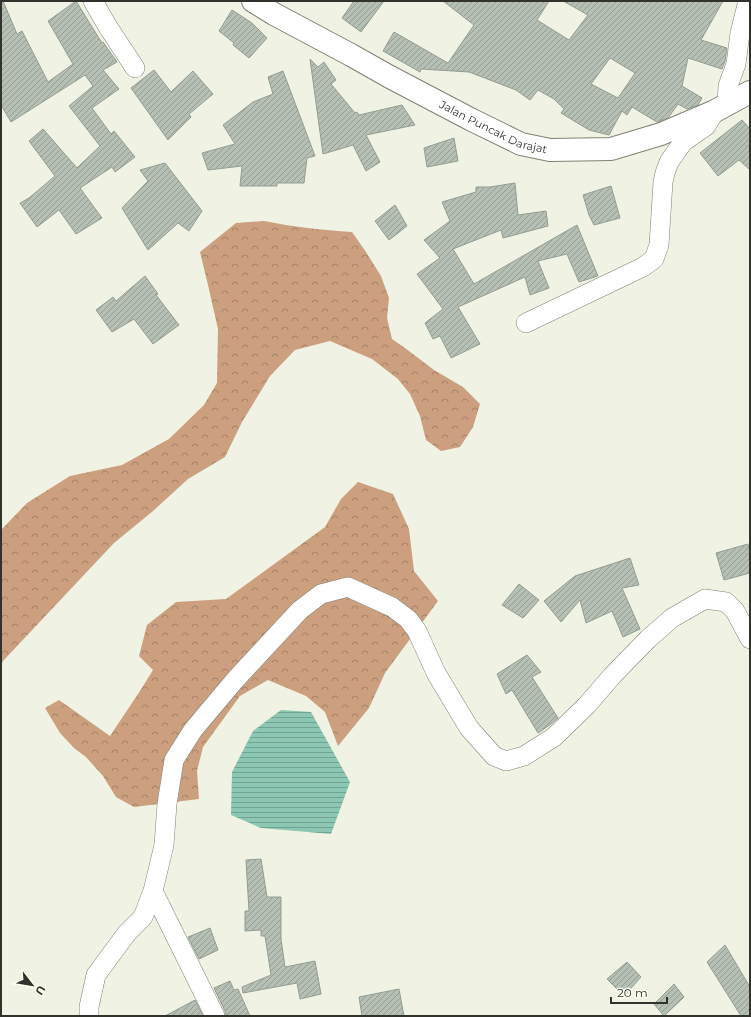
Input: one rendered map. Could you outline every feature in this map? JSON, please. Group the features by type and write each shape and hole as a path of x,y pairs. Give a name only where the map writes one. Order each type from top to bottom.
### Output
{"street":[{"path":"93,1 108,27 136,68"},
{"name":"Jalan Puncak Darajat","path":"253,1 274,14 466,117 522,144 550,150 610,149 661,134 721,108 750,92"},
{"path":"526,323 643,267 654,259 659,245 663,182 669,162 683,142 706,126 721,108 736,64 740,33 748,1"},
{"path":"89,1016 89,1006 96,976 127,933 143,917 153,891 164,845 167,804 174,760 193,730 235,680 300,610 321,594 348,587 392,607 408,619 417,631 436,674 469,728 494,756 506,761 524,756 554,737 587,705 612,676 672,618 705,599 726,602 735,611 750,640"},
{"path":"153,891 215,1016"}],"green space":[{"path":"264,221 308,228 352,232 381,276 389,298 387,318 392,339 434,370 463,387 480,404 473,427 460,447 441,451 426,440 420,416 410,394 398,379 372,359 330,341 295,350 270,376 242,422 225,457 188,479 153,511 114,543 3,661 1,666 1,530 27,503 70,476 122,465 169,439 204,405 217,383 218,329 200,252 236,223"},
{"path":"358,482 393,494 409,529 414,571 438,601 385,673 369,708 338,746 325,712 306,696 268,680 240,696 203,747 197,771 199,799 134,807 116,797 103,776 86,757 74,748 60,733 45,708 59,700 110,736 153,670 139,656 147,625 176,602 226,599 325,527 341,499"}],"shaded area":[{"path":"281,710 311,712 350,782 331,834 261,828 231,815 232,772 253,731"}],"building":[{"path":"1,1 3,1 17,34 22,31 48,82 73,64 48,21 76,1 102,43 103,42 117,62 103,70 119,89 92,108 111,134 114,131 135,157 115,172 112,167 80,188 102,218 76,234 59,210 37,227 20,203 29,198 55,176 29,141 43,129 77,168 100,146 69,106 93,86 85,75 11,122 1,105"},
{"path":"354,1 384,1 361,32 342,18"},
{"path":"443,1 549,1 537,20 569,40 588,15 563,1 723,1 701,40 727,48 722,69 688,58 682,86 702,98 698,105 687,109 678,104 668,118 657,122 632,107 627,115 622,111 609,135 589,130 561,113 564,109 554,99 538,90 530,100 516,90 469,72 421,69 420,72 383,51 394,32 448,63 474,25","holes":["610,58 635,73 618,98 591,84"]},
{"path":"232,10 252,23 267,38 249,58 219,31"},
{"path":"310,59 318,67 324,62 336,80 331,84 355,113 357,112 359,115 402,105 415,125 366,135 380,162 366,171 353,145 323,154"},
{"path":"154,70 171,92 193,71 213,94 189,114 191,117 168,140 131,88"},
{"path":"283,71 315,156 307,158 304,183 277,183 277,186 240,186 242,166 208,170 202,153 235,144 223,125 253,102 273,94 268,77"},
{"path":"742,120 750,129 750,170 739,160 718,176 700,153"},
{"path":"454,138 458,161 427,167 424,148"},
{"path":"165,163 202,211 189,231 178,223 148,250 122,208 148,181 140,170"},
{"path":"515,183 518,215 546,211 548,226 503,238 501,230 453,249 474,284 577,225 598,276 579,282 567,254 538,261 549,288 530,295 525,277 458,307 480,344 451,358 440,336 433,339 425,323 443,309 417,274 440,258 424,240 450,221 442,202 476,192 476,187 490,187"},
{"path":"611,186 620,218 594,225 589,215 583,195"},
{"path":"395,205 407,226 389,240 375,221"},
{"path":"145,276 158,294 156,295 179,325 153,344 134,319 112,332 96,310 113,297 116,301"},
{"path":"748,544 750,553 750,573 724,580 716,553"},
{"path":"630,558 639,585 622,588 640,629 623,637 612,611 586,623 580,600 561,622 544,601 575,576"},
{"path":"519,584 539,600 523,618 502,605"},
{"path":"527,655 541,672 532,677 558,718 538,733 512,690 506,694 497,674"},
{"path":"261,859 267,897 281,897 281,939 285,967 315,961 321,994 300,999 297,983 243,993 242,987 271,975 265,936 261,936 261,930 245,931 245,911 249,911 246,860"},
{"path":"210,928 218,950 199,959 188,937"},
{"path":"725,945 750,987 750,1016 741,1016 707,962"},
{"path":"627,962 641,977 624,996 607,979"},
{"path":"230,981 234,990 238,989 250,1016 226,1016 214,988"},
{"path":"674,984 684,997 664,1016 654,1004"},
{"path":"399,989 404,1016 362,1016 359,997"},
{"path":"195,1000 203,1016 165,1016"}]}
